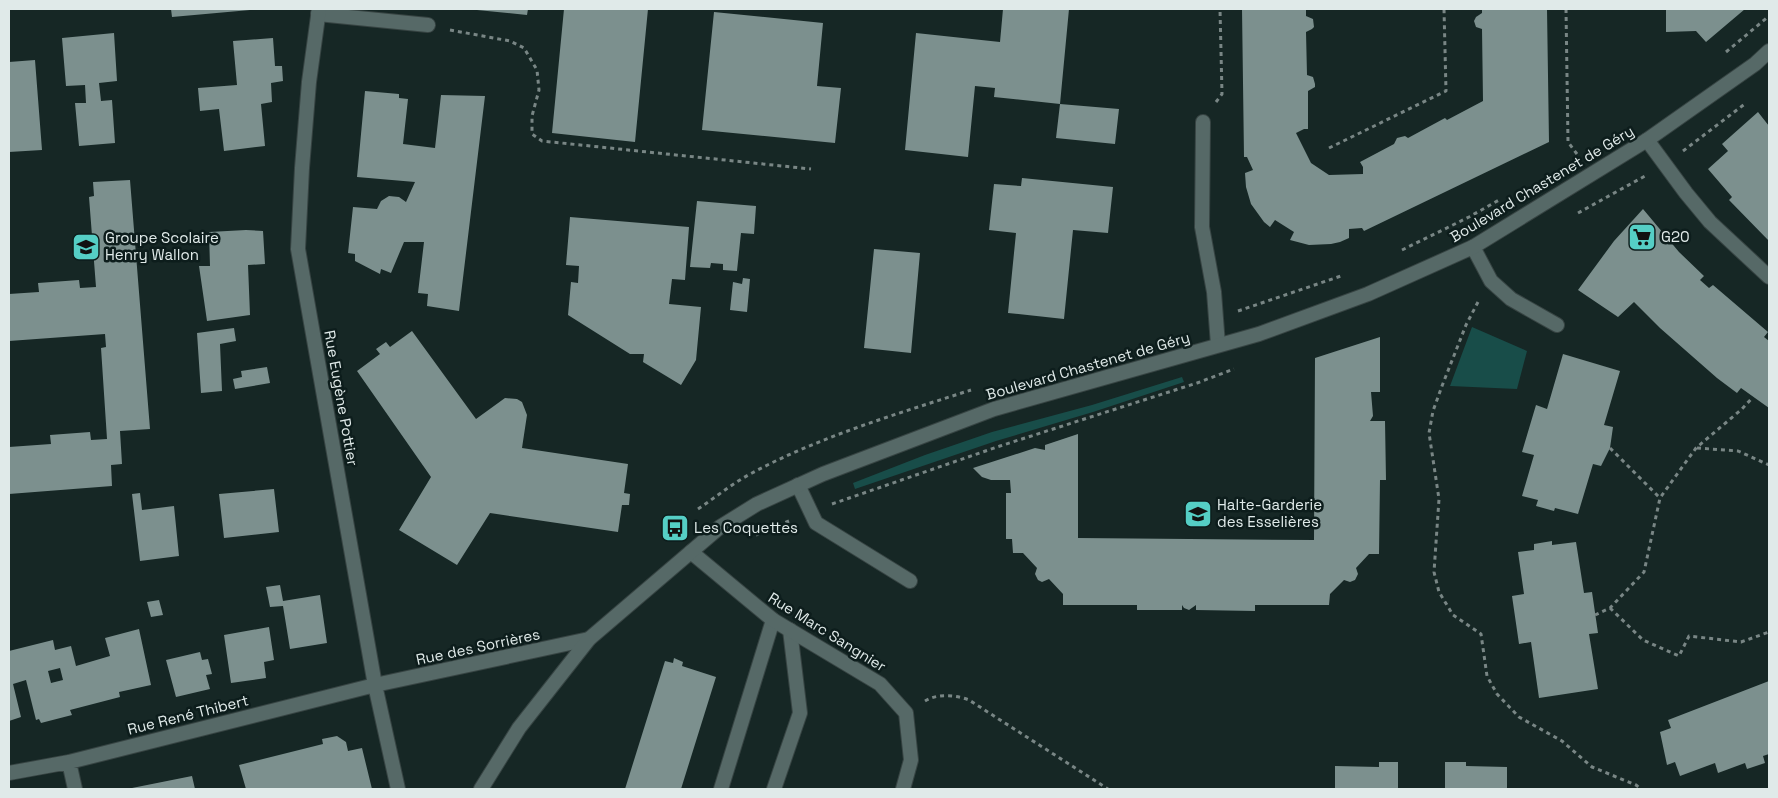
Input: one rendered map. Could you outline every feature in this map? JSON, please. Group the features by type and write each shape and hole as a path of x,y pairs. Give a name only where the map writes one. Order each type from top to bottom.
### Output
{"street":[{"path":"318,12 428,25"},
{"name":"Rue Eugène Pottier","path":"318,12 309,82 298,249 375,685 398,789"},
{"name":"Boulevard Chastenet de Géry","path":"481,789 519,728 588,639 720,527 757,504 823,474 994,409 1259,334 1368,294 1473,247 1647,140 1755,64 1769,51"},
{"path":"1203,122 1202,227 1214,292 1218,346"},
{"path":"1647,140 1710,222 1769,277"},
{"path":"1473,247 1491,281 1511,300 1557,325"},
{"path":"798,485 816,523 910,581"},
{"name":"Rue Marc Sangnier","path":"690,552 773,620 880,684 906,713"},
{"path":"721,789 773,620"},
{"path":"774,789 800,713 790,630"},
{"name":"Rue des Sorrières","path":"375,685 588,639"},
{"name":"Rue René Thibert","path":"9,773 69,762 375,685"},
{"path":"904,789 912,760 906,713"},
{"path":"69,762 76,789"}],"path":[{"path":"1203,122 1222,94 1220,9"},
{"path":"1330,148 1446,91 1444,9"},
{"path":"1566,9 1568,142 1578,155 1570,160"},
{"path":"1725,53 1769,16"},
{"path":"428,25 510,41 524,48 537,70 539,90 532,116 532,134 542,141 811,169"},
{"path":"1394,254 1469,217 1502,198"},
{"path":"1216,319 1342,276"},
{"path":"1491,281 1466,325 1433,411 1429,433 1438,499 1434,572 1439,592 1453,615 1481,634 1487,676 1497,694 1519,717 1562,741 1592,767 1642,789"},
{"path":"698,509 751,474 817,443 973,389"},
{"path":"1595,615 1610,608 1644,572 1660,498 1696,448 1742,409 1753,397"},
{"path":"1610,448 1660,498"},
{"path":"1696,448 1738,451 1769,465"},
{"path":"1610,608 1643,640 1679,656 1689,636 1741,642 1769,632"},
{"path":"906,713 932,697 958,696 969,700 1108,789"}],"shaded area":[{"path":"1472,327 1527,351 1517,389 1450,386"},
{"path":"1182,377 1184,382 996,441 855,489 853,483 992,432 1092,405"}],"building":[{"path":"171,9 250,9 250,10 172,17"},
{"path":"477,9 528,9 527,15"},
{"path":"564,9 648,9 635,142 552,133"},
{"path":"1003,9 1069,9 1060,104 994,97 995,88 975,86 968,157 905,150 916,33 1000,42"},
{"path":"1242,9 1306,9 1306,16 1313,19 1314,27 1306,32 1307,75 1313,77 1315,87 1308,91 1308,129 1296,133 1311,163 1329,175 1363,174 1363,167 1360,162 1394,144 1397,138 1405,136 1408,138 1445,118 1447,120 1483,101 1482,29 1476,27 1474,21 1482,13 1482,9 1547,9 1549,142 1364,231 1362,228 1349,229 1349,238 1340,242 1309,245 1290,240 1294,232 1275,220 1270,227 1264,222 1251,204 1246,187 1245,173 1253,170 1247,157 1244,157"},
{"path":"1666,9 1745,9 1706,42 1696,31 1666,32"},
{"path":"714,12 823,23 817,86 841,88 835,143 702,130"},
{"path":"114,33 117,81 99,83 101,101 112,100 115,143 79,146 75,103 86,103 85,85 66,86 62,38"},
{"path":"273,38 275,66 282,66 283,81 271,83 272,102 261,104 265,146 224,151 219,109 200,111 198,88 237,85 233,41"},
{"path":"35,60 42,150 9,152 9,62"},
{"path":"365,91 399,94 399,98 408,99 403,144 435,148 441,95 485,96 459,311 427,306 428,294 418,293 424,242 404,242 391,273 381,269 380,274 355,261 355,254 348,253 353,207 377,209 381,201 389,196 399,197 406,202 415,182 357,177"},
{"path":"1060,104 1119,109 1115,144 1056,138"},
{"path":"1758,112 1769,126 1769,241 1729,200 1732,197 1708,169 1728,151 1722,144"},
{"path":"1022,178 1113,187 1108,233 1073,230 1064,319 1008,313 1016,233 989,230 994,184 1021,186"},
{"path":"130,180 150,429 120,431 122,464 111,465 112,486 9,494 9,447 51,444 50,435 90,432 91,440 107,439 101,348 106,347 105,334 9,341 9,294 39,292 38,283 79,280 80,288 96,287 89,197 94,196 93,182"},
{"path":"697,201 756,206 754,234 741,233 737,271 723,270 723,264 711,263 710,268 690,267"},
{"path":"1643,209 1679,252 1704,276 1700,280 1709,288 1713,285 1768,332 1764,337 1769,341 1769,408 1741,388 1737,393 1717,378 1660,328 1634,302 1618,317 1578,290 1614,241"},
{"path":"570,217 689,227 685,280 672,279 669,304 701,307 696,360 681,385 643,362 644,354 630,354 568,315 571,282 578,283 579,266 566,265"},
{"path":"263,231 265,264 248,265 250,315 207,321 199,266 210,266 209,232"},
{"path":"874,249 920,253 911,353 864,348"},
{"path":"743,278 750,279 747,312 730,310 733,282 742,284"},
{"path":"234,328 236,341 220,344 222,391 201,393 197,333"},
{"path":"412,331 476,419 505,398 517,399 522,402 527,415 522,448 628,464 624,493 630,494 629,505 622,505 618,532 490,513 457,565 399,530 431,477 357,371 380,354 376,349 386,342 390,347"},
{"path":"1380,337 1380,392 1371,392 1373,416 1370,421 1385,421 1386,480 1380,480 1379,554 1369,554 1356,568 1358,574 1355,580 1350,582 1344,580 1330,594 1329,605 1255,605 1255,611 1196,610 1196,605 1189,610 1182,605 1182,610 1137,610 1137,605 1063,605 1063,594 1049,579 1042,582 1038,580 1035,574 1037,568 1023,553 1013,553 1012,539 1006,539 1006,493 1011,493 1010,480 991,480 982,477 973,468 1035,448 1045,450 1045,445 1078,434 1078,538 1314,540 1315,358"},
{"path":"1563,354 1620,371 1604,425 1613,427 1610,448 1601,466 1593,464 1578,514 1555,508 1554,511 1536,506 1538,500 1522,496 1534,455 1522,452 1536,405 1547,409"},
{"path":"267,367 270,383 235,389 233,379 242,377 241,371"},
{"path":"274,489 279,532 224,538 219,494"},
{"path":"140,493 142,510 174,506 179,556 140,561 132,494"},
{"path":"1552,541 1552,545 1576,542 1584,593 1592,592 1598,633 1589,634 1598,689 1539,698 1531,642 1519,644 1512,596 1524,594 1518,552 1534,550 1534,544"},
{"path":"280,585 283,601 320,595 327,643 290,649 283,606 270,607 266,587"},
{"path":"159,600 163,615 151,617 147,602"},
{"path":"269,627 274,660 264,662 266,678 231,683 224,635"},
{"path":"139,629 151,685 119,692 120,697 70,710 72,715 41,723 39,719 36,720 26,680 13,684 21,717 9,721 9,651 53,640 55,650 71,646 76,666 110,656 105,638","holes":["60,668 63,680 51,683 48,671"]},
{"path":"200,652 202,660 208,659 212,674 206,675 210,689 176,697 166,660"},
{"path":"674,658 683,662 682,666 716,677 681,789 625,789 665,661 673,663"},
{"path":"1769,681 1769,754 1763,756 1765,763 1747,769 1745,763 1718,773 1715,763 1680,776 1675,762 1667,765 1660,732 1671,728 1668,720"},
{"path":"337,736 346,742 348,751 362,748 372,789 246,789 239,765 323,744 322,739"},
{"path":"1379,762 1398,762 1398,789 1335,789 1335,766 1379,767"},
{"path":"1445,762 1466,762 1466,766 1507,767 1507,789 1445,789"},
{"path":"192,776 195,789 132,788"}],"place":[{"name":"G20","path":"1642,237"},
{"name":"Groupe Scolaire Henry Wallon","path":"86,247"},
{"name":"Halte-Garderie des Esselières","path":"1198,514"},
{"name":"Les Coquettes","path":"675,528"}]}
